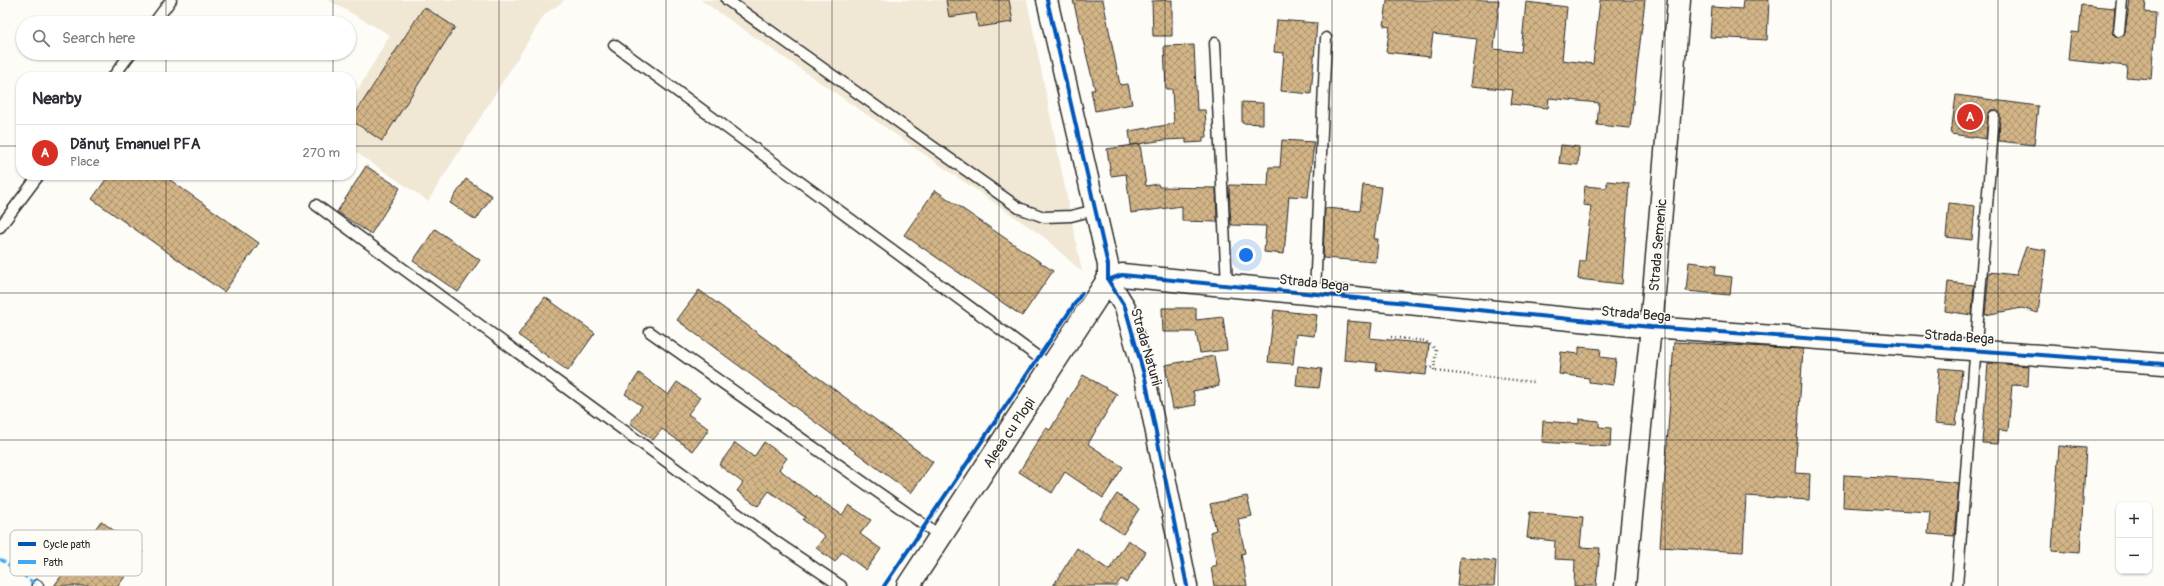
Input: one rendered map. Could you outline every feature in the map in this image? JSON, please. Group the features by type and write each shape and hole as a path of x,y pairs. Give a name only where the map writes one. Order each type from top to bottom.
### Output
{"street":[{"name":"Strada Naturii","path":"1047,0 1108,265 1108,280 1125,307 1145,378 1188,586"},
{"name":"Strada Semenic","path":"1625,586 1651,327 1679,0"},
{"name":"Strada Bega","path":"1108,280 1122,275 1651,327 1977,349 2164,364"},
{"name":"Aleea cu Plopi","path":"908,586 1052,368 1108,280"}],"lane":[{"path":"159,16 171,0"},
{"path":"727,0 1019,208 1044,217 1071,216 1096,210"},
{"path":"2119,31 2122,0"},
{"path":"1315,294 1326,38"},
{"path":"1215,43 1227,285"},
{"path":"614,46 1052,368"},
{"path":"117,72 126,60"},
{"name":"Strada Bega","path":"1977,349 1994,116"},
{"path":"0,227 35,180"},
{"path":"316,205 779,544 841,586"},
{"path":"650,332 940,536"},
{"path":"1957,586 1977,349"}],"path":[{"path":"1391,337 1425,340 1436,349 1434,371 1532,382"},
{"path":"1427,367 1435,368"}],"shaded area":[{"path":"328,0 565,0 545,14 428,201 356,152 356,93 390,35"},
{"path":"701,0 1027,0 1082,272 1044,237"}],"building":[{"path":"946,0 1009,0 1013,22 978,27 976,13 949,17"},
{"path":"1073,0 1103,0 1120,85 1128,84 1132,104 1095,111 1091,90 1095,90"},
{"path":"1172,0 1172,36 1153,36 1152,1"},
{"path":"1387,0 1499,0 1494,49 1521,52 1526,2 1567,7 1562,60 1593,64 1600,0 1645,0 1630,128 1597,125 1599,103 1549,98 1548,108 1511,104 1513,90 1471,86 1477,39 1433,34 1430,57 1386,52 1390,27 1384,26"},
{"path":"1743,0 1769,0 1767,40 1710,37 1712,7 1742,9"},
{"path":"2130,0 2146,0 2145,12 2156,13 2151,79 2126,77 2127,66 2068,60 2071,32 2079,33 2082,5 2115,8 2113,31 2115,36 2119,37 2125,32"},
{"path":"424,7 455,27 382,141 356,123 356,112"},
{"path":"1277,20 1317,23 1311,94 1281,91 1284,53 1274,52"},
{"path":"1194,45 1197,110 1205,110 1207,137 1203,137 1203,142 1186,143 1186,139 1164,140 1131,145 1129,131 1174,124 1172,89 1166,89 1164,46"},
{"path":"1956,95 2038,106 2034,145 1999,141 2000,116 1995,110 1991,110 1988,115 1986,139 1951,134"},
{"path":"1242,102 1263,103 1263,124 1242,123"},
{"path":"1282,140 1314,142 1308,197 1289,196 1284,254 1264,252 1266,226 1231,225 1229,188 1230,185 1268,186 1269,167 1280,167"},
{"path":"1140,144 1146,186 1158,184 1159,187 1216,188 1217,222 1182,221 1182,206 1131,213 1126,174 1111,176 1107,149"},
{"path":"1561,145 1579,147 1578,165 1559,163"},
{"path":"366,166 400,188 371,234 337,212"},
{"path":"466,179 492,196 476,220 450,203"},
{"path":"105,180 170,180 259,243 224,292 92,199"},
{"path":"1607,181 1629,183 1622,284 1578,279 1580,261 1585,261 1591,206 1583,205 1585,186 1607,188"},
{"path":"1363,185 1381,187 1374,239 1378,239 1376,262 1323,258 1325,208 1360,211"},
{"path":"935,190 1053,271 1022,316 904,235"},
{"path":"1949,203 1975,206 1972,240 1946,237"},
{"path":"435,229 480,260 458,292 413,261"},
{"path":"2026,247 2046,250 2038,313 2022,308 1985,315 1989,272 2016,275"},
{"path":"1689,262 1716,265 1715,275 1732,277 1730,295 1686,291"},
{"path":"1948,282 1974,285 1972,315 1945,311"},
{"path":"699,290 933,462 911,493 677,320"},
{"path":"545,297 595,333 568,371 518,335"},
{"path":"1162,308 1196,308 1196,320 1223,317 1227,350 1200,353 1196,332 1163,332"},
{"path":"1274,310 1317,315 1314,336 1296,334 1293,364 1268,362"},
{"path":"1347,321 1372,323 1370,338 1429,344 1426,375 1376,370 1377,363 1344,360"},
{"path":"1674,342 1803,349 1795,473 1810,474 1809,500 1746,496 1743,552 1660,547"},
{"path":"1579,347 1601,349 1600,357 1616,359 1613,385 1589,382 1589,378 1559,374 1561,352 1579,354"},
{"path":"1214,356 1219,386 1193,391 1196,405 1173,409 1165,365"},
{"path":"1988,363 2029,366 2028,386 2012,385 2008,431 1999,430 1998,444 1982,443"},
{"path":"1298,366 1322,369 1319,388 1296,386"},
{"path":"1939,368 1962,370 1956,425 1935,423"},
{"path":"639,373 668,395 677,382 700,398 688,414 709,429 693,451 662,429 653,440 630,423 642,406 625,394"},
{"path":"1083,375 1117,394 1088,444 1123,467 1103,498 1065,472 1052,493 1019,472 1046,428 1050,430"},
{"path":"1579,419 1599,421 1599,427 1611,428 1610,447 1542,442 1543,421 1579,424"},
{"path":"764,442 787,458 779,469 799,485 842,515 849,505 871,520 860,534 881,549 866,570 842,552 835,562 816,548 825,536 803,520 805,517 769,491 758,506 737,491 743,483 719,465 735,443 754,457"},
{"path":"2059,446 2086,448 2080,553 2052,551"},
{"path":"1844,475 1922,479 1959,483 1954,536 1928,534 1930,512 1843,507"},
{"path":"1117,494 1139,509 1123,534 1100,519"},
{"path":"1247,496 1252,516 1238,519 1245,553 1241,554 1247,586 1214,586 1211,567 1217,565 1210,532 1216,530 1210,504"},
{"path":"1530,512 1583,517 1580,547 1600,548 1596,586 1574,586 1575,560 1554,559 1555,541 1527,538"},
{"path":"101,521 113,530 94,530"},
{"path":"1128,540 1146,552 1126,583 1121,579 1116,586 1053,586 1077,548 1109,570"},
{"path":"1460,557 1496,561 1494,586 1457,586"},
{"path":"61,576 125,576 118,586 54,586"}],"marked path":[{"path":"0,559 10,566"},
{"path":"24,576 37,585"}],"cycle path":[{"path":"1047,0 1108,265 1108,280 1125,307 1145,378 1187,586"},
{"path":"1108,280 1122,275 1651,327 2164,364"},
{"path":"884,586 1082,293"}],"place":[{"name":"Dănuț Emanuel PFA","path":"1970,117"}]}
